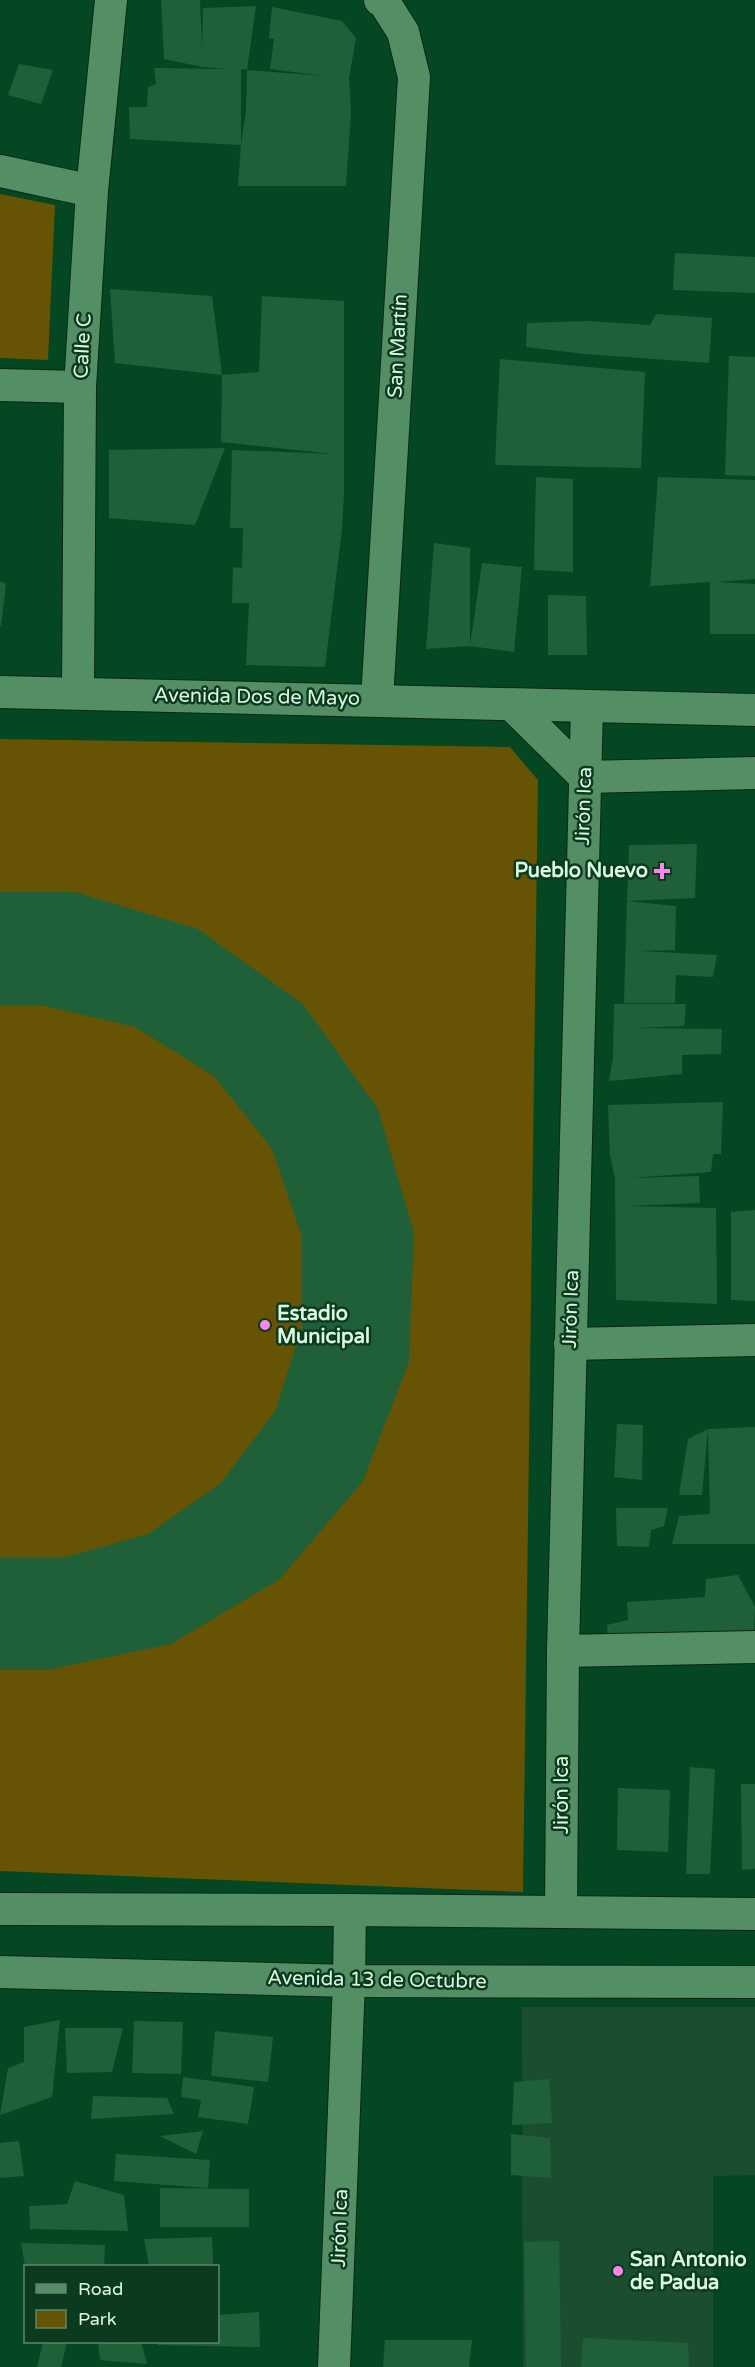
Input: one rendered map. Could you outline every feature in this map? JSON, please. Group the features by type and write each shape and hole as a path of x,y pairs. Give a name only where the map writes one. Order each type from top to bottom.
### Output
{"street":[{"name":"Calle C","path":"78,692 80,387 92,191 111,0"},
{"name":"San Martín","path":"377,700 414,77 403,32 384,2 380,0"},
{"path":"0,171 92,191"},
{"path":"0,385 80,387"},
{"name":"Avenida Dos de Mayo","path":"0,692 78,692 755,710"},
{"path":"513,705 585,777 755,773"},
{"name":"Jirón Ica","path":"561,1912 563,1651 587,707"},
{"path":"570,1344 755,1340"},
{"path":"563,1651 755,1647"},
{"path":"0,1909 755,1914"},
{"name":"Jirón Ica","path":"334,2367 350,1982 350,1910"},
{"name":"Avenida 13 de Octubre","path":"0,1972 350,1982 755,1982"}],"shaded area":[{"name":"San Antonio de Padua","path":"522,2007 755,2007 755,2175 713,2176 713,2367 523,2367"}],"green space":[{"path":"0,194 55,205 48,360 0,358"},
{"name":"Estadio Municipal","path":"0,739 510,747 538,780 523,1892 0,1871"}],"building":[{"path":"161,0 200,0 202,50 203,8 256,6 247,70 241,69 241,145 130,139 129,107 147,107 148,87 156,84 154,68 229,69 202,67 164,59"},
{"path":"272,7 342,21 356,38 349,78 351,112 346,186 238,186 246,110 247,70 324,76 270,69 274,39 269,38"},
{"path":"19,64 53,70 41,104 8,95"},
{"path":"675,253 755,257 755,293 673,290"},
{"path":"110,289 212,296 222,375 115,363"},
{"path":"262,296 344,301 344,493 342,529 325,667 246,665 249,603 232,603 233,567 242,568 243,528 230,528 232,450 334,454 221,442 222,375 259,372"},
{"path":"656,314 712,318 709,363 585,354 526,347 527,323 587,321 650,325"},
{"path":"729,356 755,357 755,476 725,475"},
{"path":"500,359 645,372 641,468 495,465"},
{"path":"225,448 195,525 109,518 109,450"},
{"path":"536,477 573,479 573,572 534,570"},
{"path":"658,477 755,480 755,579 717,582 755,584 755,634 710,634 710,582 650,586"},
{"path":"434,543 470,548 470,646 426,649"},
{"path":"482,563 522,567 514,652 470,646"},
{"path":"0,581 6,584 1,626 0,626"},
{"path":"548,595 586,596 587,655 548,655"},
{"name":"Pueblo Nuevo","path":"697,844 695,898 627,901 629,845"},
{"path":"0,892 75,892 198,929 303,1004 378,1109 414,1233 409,1362 363,1481 280,1579 171,1644 47,1670 0,1670 0,1557 62,1558 148,1534 221,1483 275,1411 302,1327 302,1237 272,1149 214,1076 135,1027 45,1006 0,1005"},
{"path":"627,901 676,906 675,950 640,951 717,955 713,977 676,975 675,1003 624,1003"},
{"path":"614,1004 686,1004 684,1026 636,1028 722,1029 721,1054 682,1055 682,1074 609,1081 613,1057"},
{"path":"723,1102 721,1154 713,1154 711,1172 631,1178 699,1176 700,1203 625,1206 716,1208 717,1304 616,1300 615,1179 610,1155 608,1105"},
{"path":"755,1210 755,1301 731,1300 731,1212"},
{"path":"617,1424 643,1425 642,1480 614,1477"},
{"path":"755,1427 755,1544 672,1544 679,1516 710,1514 708,1429"},
{"path":"708,1429 702,1495 679,1495 688,1439"},
{"path":"616,1508 668,1508 664,1526 651,1530 649,1547 617,1546"},
{"path":"738,1575 755,1607 754,1635 608,1645 607,1625 628,1620 627,1602 705,1597 706,1579"},
{"path":"690,1767 715,1769 710,1874 686,1874"},
{"path":"741,1784 755,1784 755,1869 742,1870"},
{"path":"618,1788 670,1790 668,1852 617,1850"},
{"path":"60,2020 52,2097 0,2115 8,2068 24,2062 24,2027"},
{"path":"134,2021 183,2022 181,2074 132,2073"},
{"path":"65,2028 123,2028 112,2072 67,2073"},
{"path":"215,2031 273,2037 268,2082 211,2076"},
{"path":"183,2077 254,2087 248,2124 198,2117 201,2100 181,2097"},
{"path":"549,2079 552,2123 512,2125 514,2082"},
{"path":"93,2096 167,2098 174,2114 91,2119"},
{"path":"203,2131 196,2154 160,2136"},
{"path":"511,2134 550,2138 551,2178 511,2175"},
{"path":"19,2141 24,2176 0,2178 0,2143"},
{"path":"116,2154 210,2160 208,2188 114,2181"},
{"path":"75,2181 124,2195 128,2231 30,2229 29,2206 67,2204"},
{"path":"160,2188 249,2189 249,2227 160,2227"},
{"path":"212,2237 213,2265 149,2265 144,2239"},
{"path":"559,2241 561,2367 526,2367 524,2242"},
{"path":"21,2243 105,2245 104,2265 25,2265"},
{"path":"259,2312 260,2347 158,2345 158,2343 219,2343 219,2315"},
{"path":"583,2338 688,2343 689,2367 581,2367"},
{"path":"385,2340 472,2340 469,2367 383,2367"},
{"path":"43,2343 67,2343 61,2367 37,2367"},
{"path":"98,2343 141,2343 147,2364 100,2360"}],"place":[{"name":"Pueblo Nuevo","path":"662,871"},
{"name":"Estadio Municipal","path":"265,1325"},
{"name":"San Antonio de Padua","path":"618,2271"}]}
